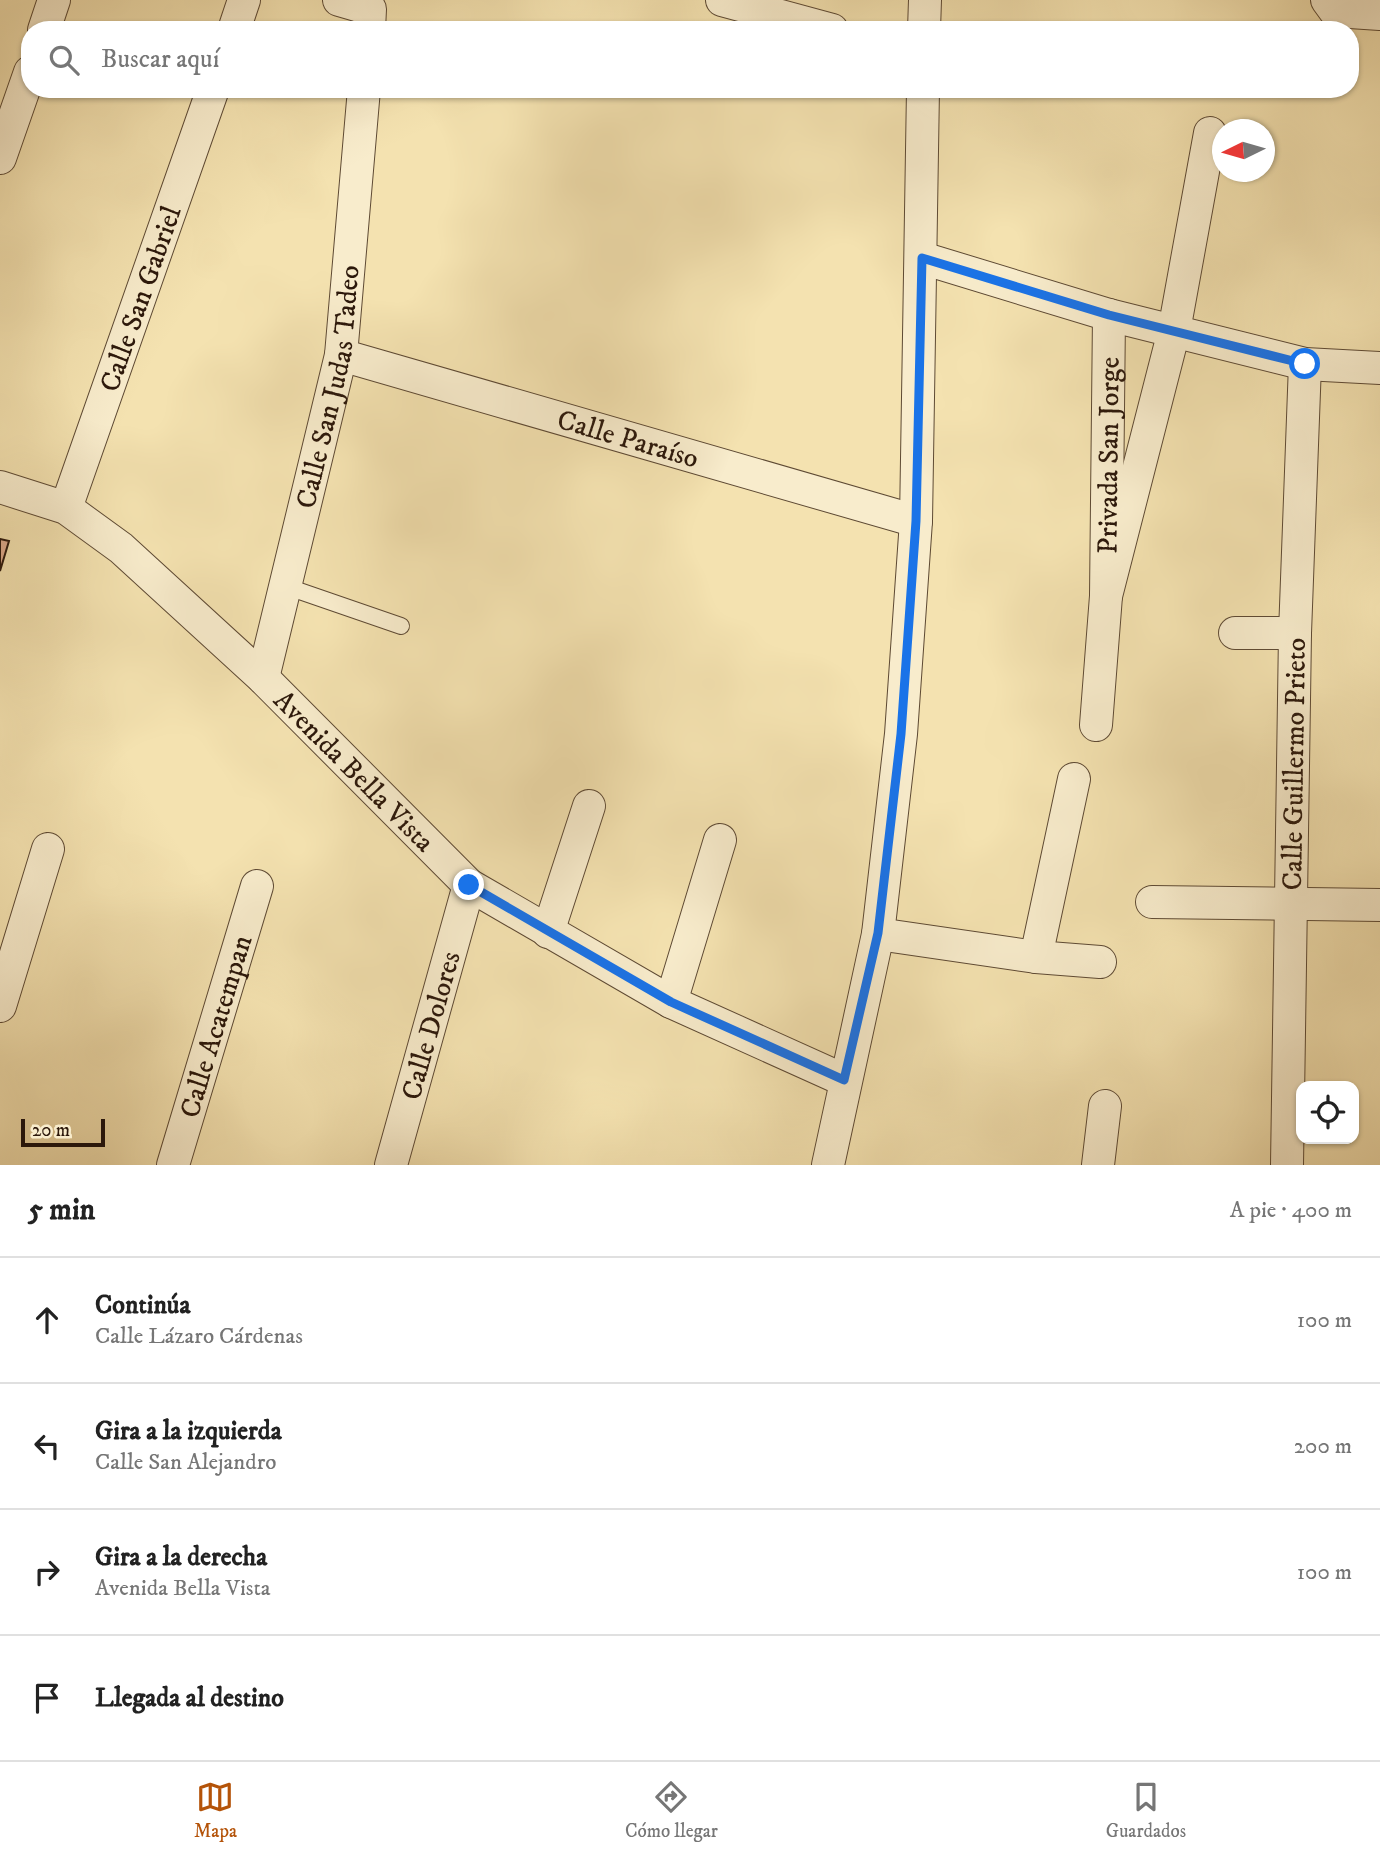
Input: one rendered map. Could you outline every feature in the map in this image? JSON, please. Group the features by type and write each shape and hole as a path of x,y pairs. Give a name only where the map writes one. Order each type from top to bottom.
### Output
{"street":[{"path":"47,21 54,0"},
{"path":"237,21 244,0"},
{"path":"339,0 370,20"},
{"path":"722,0 799,21"},
{"path":"924,21 925,0"},
{"path":"1331,5 1380,14"},
{"path":"0,158 21,98"},
{"name":"Calle San Gabriel","path":"66,508 210,98"},
{"name":"Calle San Judas Tadeo","path":"263,678 341,355 363,98"},
{"path":"828,1165 844,1080 878,933 901,734 916,521 923,98"},
{"name":"Privada San Jorge","path":"1106,596 1174,331 1210,133"},
{"path":"922,258 1109,315 1305,364 1380,368"},
{"name":"Privada San Jorge","path":"1097,725 1106,596 1109,315"},
{"name":"Calle Paraíso","path":"341,355 916,521"},
{"name":"Calle Guillermo Prieto","path":"1287,1165 1295,633 1305,364"},
{"name":"Avenida Bella Vista","path":"0,487 66,508 121,548 263,678 469,885 671,1002 844,1080"},
{"path":"1236,633 1295,633"},
{"path":"1036,957 1074,779"},
{"path":"548,932 589,806"},
{"path":"671,1002 720,840"},
{"path":"0,1006 48,849"},
{"name":"Calle Dolores","path":"391,1165 469,885"},
{"name":"Calle Acatempan","path":"173,1165 257,886"},
{"path":"1152,902 1380,905"},
{"path":"878,933 1036,957 1100,962"},
{"path":"1098,1165 1105,1106"}],"lane":[{"path":"285,586 401,626"}],"building":[{"path":"0,539 9,541 0,571"}],"route":[{"path":"469,885 671,1002 844,1080 878,933 901,734 916,521 922,258 1109,315 1305,364"}]}
